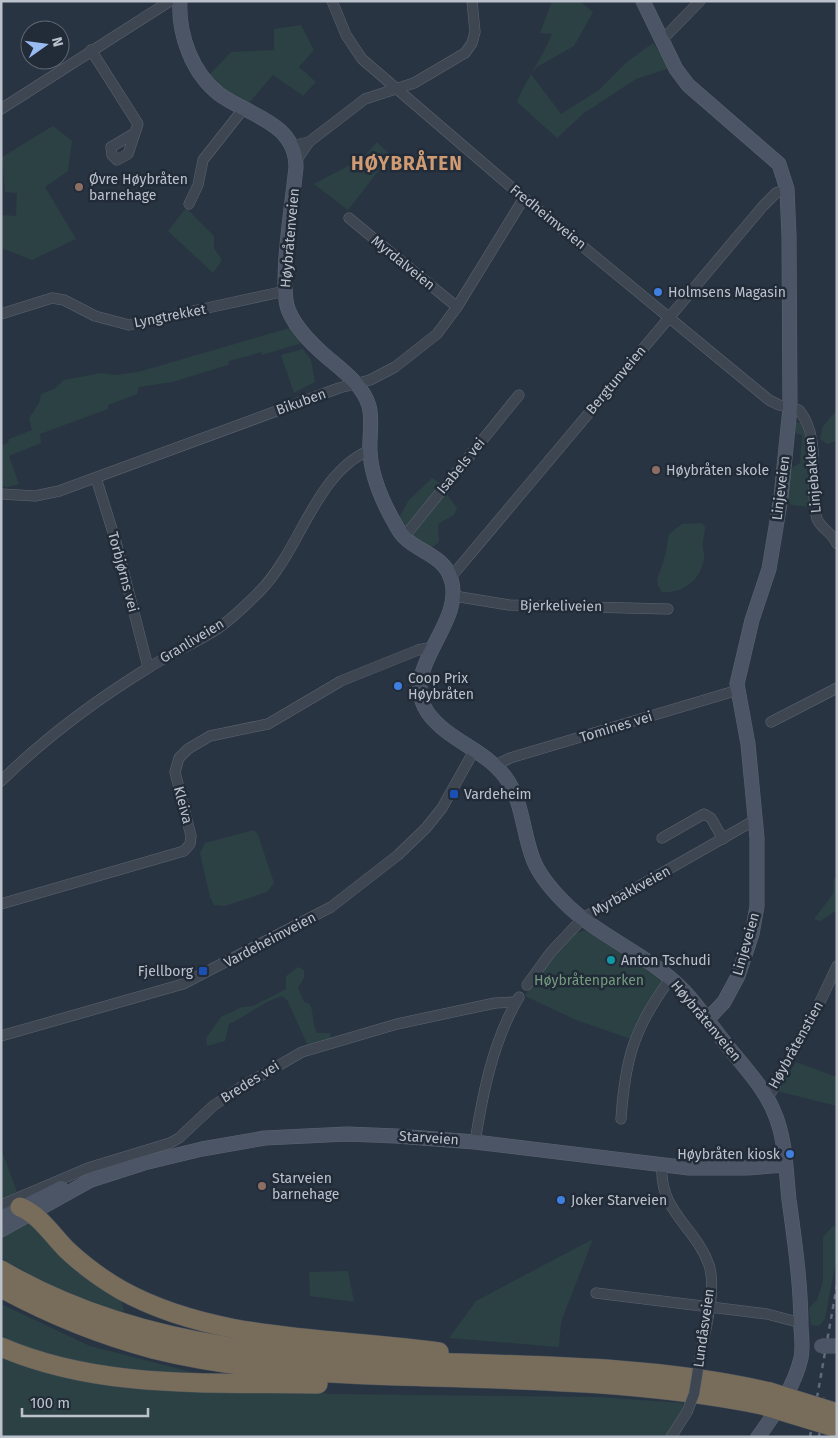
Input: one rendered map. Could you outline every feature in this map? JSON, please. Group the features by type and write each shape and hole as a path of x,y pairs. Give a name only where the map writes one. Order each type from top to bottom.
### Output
{"highway":[{"path":"26,1209 68,1251 102,1278 130,1295 170,1311 232,1328 400,1347 516,1366"},
{"path":"1,1270 52,1296 100,1316 191,1342 313,1357 658,1373 709,1380 766,1398 837,1428"},
{"path":"1,1288 47,1311 96,1331 180,1354 218,1362 282,1370 616,1384 766,1398 837,1413"},
{"path":"1,1347 70,1370 140,1380 322,1384 426,1377"}],"street":[{"path":"1,109 170,1"},
{"name":"Høybråtenveien","path":"180,1 180,20 184,37 197,67 219,94 272,123 291,146 296,161 285,291 289,310 302,332 356,384 369,407 372,467 381,492 404,537 441,561 451,578 454,596 433,647 421,684 424,705 431,717 442,728 476,749 496,765 515,793 530,850 538,869 561,899 583,918 646,959 670,978 707,1020 766,1097 777,1118 799,1277 802,1344 801,1356 792,1384 780,1407 758,1437"},
{"name":"Fredheimveien","path":"332,1 346,35 362,59 524,198 770,400 790,408"},
{"path":"296,161 309,142 365,99 421,80 470,48 475,32 472,1"},
{"name":"Linjeveien","path":"643,1 676,68 688,85 779,164 786,189 789,236 790,408 781,497 769,569 752,620 737,684 748,744 755,820 758,886 752,934 728,996 707,1020"},
{"path":"662,39 700,1"},
{"path":"91,50 134,115 138,124 133,134"},
{"path":"189,204 198,185 203,160 244,108"},
{"path":"291,146 309,142"},
{"name":"Bergtunveien","path":"451,578 763,206 776,193 786,189"},
{"name":"Bikuben","path":"1,494 35,496 50,494 356,384 395,367 437,334 457,307 524,198"},
{"name":"Myrdalveien","path":"349,218 457,307"},
{"name":"Lyngtrekket","path":"1,314 52,298 64,300 95,316 129,325 285,291"},
{"name":"Isabels vei","path":"404,537 519,395"},
{"name":"Linjebakken","path":"790,408 796,408 802,413 809,432 817,519 821,526 831,533 837,544"},
{"name":"Granliveien","path":"1,781 24,759 75,718 148,668 219,628 260,591 281,566 322,493 352,460 370,450"},
{"name":"Torbjørns vei","path":"96,478 116,542 148,668"},
{"name":"Bjerkeliveien","path":"454,596 509,605 668,609"},
{"name":"Kleiva","path":"1,904 184,851 190,844 191,836 175,772 179,758 188,749 210,736 268,724 341,681 418,650 433,647"},
{"path":"771,722 837,688"},
{"name":"Tomines vei","path":"496,765 510,758 738,690"},
{"name":"Vardeheimveien","path":"1,1036 183,984 331,907 398,855 426,828 442,808 476,749"},
{"path":"662,838 704,814 711,818 723,839"},
{"name":"Myrbakkveien","path":"527,985 551,952 583,918 755,820"},
{"name":"Høybråtenstien","path":"766,1097 772,1091 815,1012 837,966"},
{"path":"621,1119 630,1052 646,1012 670,978"},
{"name":"Bredes vei","path":"1,1205 88,1168 170,1143 213,1106 240,1087 302,1052 396,1024 518,1000 501,1036 491,1064 475,1142"},
{"name":"Starveien","path":"1,1218 66,1196 77,1186 144,1163 202,1149 265,1138 347,1134 475,1142 662,1166 715,1170 785,1165"},
{"name":"Lundåsveien","path":"662,1166 661,1180 666,1197 709,1265 710,1276 708,1307 694,1394 687,1412 671,1437"},
{"name":"Starveien","path":"1,1230 26,1209"},
{"path":"596,1293 779,1316 790,1322 801,1323"},
{"path":"802,1344 837,1346"}],"green space":[{"path":"552,1 580,1 593,12 574,46 537,67 531,74 552,34 540,33"},
{"path":"301,25 314,50 299,67 316,82 303,96 273,75 248,104 218,87 209,75 231,52 274,50 274,29"},
{"path":"653,43 670,68 636,79 584,113 557,138 517,102 531,74 561,114 599,90 628,61"},
{"path":"53,126 72,141 68,171 45,187 76,239 32,260 1,248 1,215 16,216 17,193 5,192 2,157"},
{"path":"377,142 389,154 388,171 379,170 348,210 314,184 363,158"},
{"path":"186,208 214,236 214,248 222,260 213,273 168,231"},
{"path":"293,327 305,342 262,355 261,352 229,361 228,365 172,382 139,387 137,394 108,405 108,409 40,434 41,443 9,456 19,484 7,487 1,486 1,445 8,443 9,439 32,430 29,418 39,403 41,394 54,389 64,380 101,373 114,375 138,372"},
{"path":"303,349 311,360 315,382 294,393 281,355"},
{"path":"837,410 837,441 827,444 820,439 823,426"},
{"path":"796,422 801,423 807,442 810,507 792,505 787,501 791,468 800,463 802,435 795,433"},
{"path":"432,478 447,487 448,496 457,508 454,515 438,524 439,542 431,548 414,539 398,519 409,500"},
{"path":"702,523 705,527 704,557 699,573 695,579 683,588 677,591 662,592 657,580 665,556 669,534 682,524"},
{"path":"254,830 258,835 274,883 267,892 225,906 214,905 210,897 200,853 205,843"},
{"path":"834,878 837,878 837,910 820,921 814,919 833,894"},
{"name":"Høybråtenparken","path":"582,931 590,931 663,981 631,1039 576,1020 525,996 542,969 558,949 566,940"},
{"path":"298,967 304,970 304,978 298,988 304,1002 310,1004 315,1030 317,1033 330,1033 331,1040 308,1046 287,1000 282,996 229,1024 225,1041 207,1046 206,1038 221,1017 242,1007 253,1006 286,989 286,976"},
{"path":"796,1062 837,1077 837,1106 777,1091"},
{"path":"1,1149 17,1192 1,1203"},
{"path":"30,1219 120,1297 124,1311 121,1312 48,1285 1,1258 1,1237"},
{"path":"833,1226 837,1227 837,1255 825,1319 819,1326 811,1325 809,1308 817,1300 823,1281 823,1237"},
{"path":"593,1239 561,1322 559,1347 449,1338 476,1301"},
{"path":"348,1271 354,1302 310,1296 309,1272"},
{"path":"1,1304 90,1346 207,1376 331,1394 599,1397 683,1403 682,1411 667,1437 1,1437"}],"railway":[{"path":"810,1437 837,1285"},
{"path":"819,1437 824,1397"}],"place":[{"name":"Øvre Høybråten barnehage","path":"79,187"},
{"name":"Holmsens Magasin","path":"658,292"},
{"name":"Høybråten skole","path":"656,470"},
{"name":"Coop Prix Høybråten","path":"398,686"},
{"name":"Vardeheim","path":"454,794"},
{"name":"Anton Tschudi","path":"611,960"},
{"name":"Fjellborg","path":"203,971"},
{"name":"Høybråten kiosk","path":"790,1154"},
{"name":"Starveien barnehage","path":"262,1186"},
{"name":"Joker Starveien","path":"561,1200"}],"district":[{"name":"HØYBRÅTEN","path":"407,163"}]}
